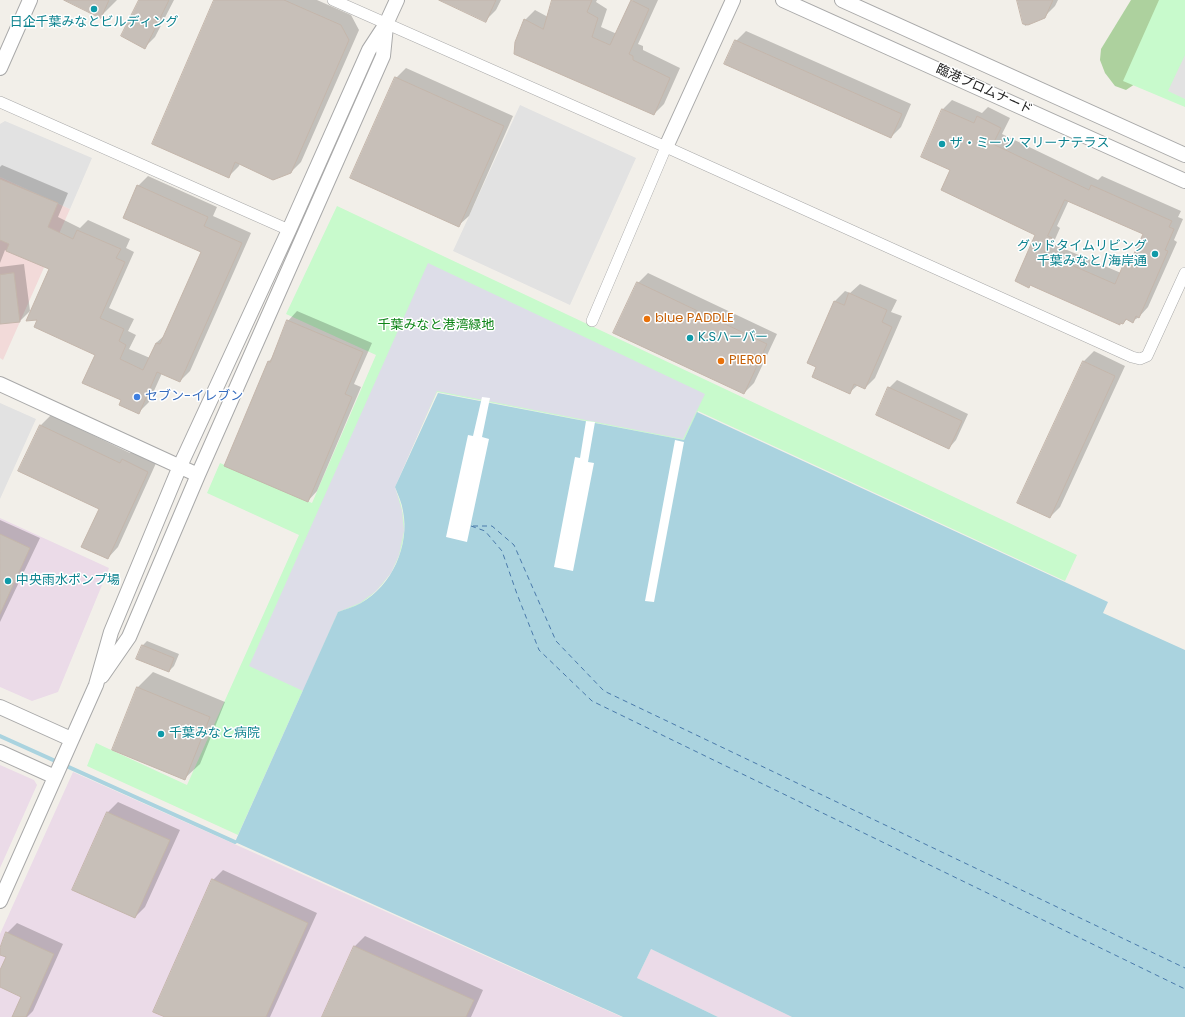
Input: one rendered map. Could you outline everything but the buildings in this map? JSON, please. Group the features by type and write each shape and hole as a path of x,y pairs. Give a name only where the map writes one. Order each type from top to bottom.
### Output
{"street":[{"path":"0,68 30,0"},
{"path":"333,0 666,147 1132,357 1140,359 1147,356 1185,273"},
{"path":"0,901 96,685 111,632 180,466 369,50 386,24 397,0"},
{"path":"592,321 666,147 733,0"},
{"name":"臨港プロムナード","path":"784,0 1185,181"},
{"name":"臨港プロムナード","path":"842,0 1185,155"},
{"path":"96,685 129,638 198,474 383,56 386,24"},
{"path":"0,102 288,230"},
{"path":"0,384 198,474"},
{"path":"0,707 71,739"},
{"path":"0,752 56,774"}],"shaded area":[{"path":"1185,55 1185,99 1168,91"},
{"path":"520,105 636,158 570,305 453,251"},
{"path":"5,121 92,158 70,209 0,177 0,124"},
{"path":"0,177 70,209 3,360 0,358"},
{"path":"428,263 705,394 683,439 437,391 395,487 402,511 404,531 399,555 391,573 376,591 360,603 338,612 303,691 249,666"},
{"path":"0,403 36,419 0,499"},
{"path":"0,518 109,568 58,692 32,701 0,687"},
{"path":"0,765 34,780 37,785 0,868"},
{"path":"73,772 622,1017 0,1017 0,934"},
{"path":"651,949 792,1017 718,1017 637,978"}],"green space":[{"path":"1131,0 1174,0 1135,84 1126,90 1115,86 1105,73 1100,60 1101,49"},
{"path":"1159,0 1185,0 1185,107 1123,81"},
{"name":"千葉みなと港湾緑地","path":"337,206 1077,555 1065,581 698,411 684,440 437,392 394,487 401,504 404,523 404,537 396,562 390,574 372,595 353,607 338,612 238,835 87,766 96,743 187,785 299,535 207,493 220,463 312,503 376,355 286,314"}],"water":[{"path":"438,393 684,440 697,412 1108,602 1103,613 1185,650 1185,1017 792,1017 651,949 637,978 718,1017 623,1017 235,842 338,612 358,604 372,596 390,575 396,563 401,551 404,537 404,524 402,505 395,487"}],"pier":[{"path":"482,397 490,398 482,437 489,439 467,542 446,537 468,435 473,436"},
{"path":"586,421 595,422 588,462 594,463 573,571 554,567 575,457 580,458"},
{"path":"675,440 684,442 654,602 645,601"}],"waterway":[{"path":"0,736 235,842"}],"ferry route":[{"path":"471,526 485,531 502,551 539,650 592,701 1185,989"},
{"path":"473,526 492,526 514,545 556,641 604,691 1185,968"}],"place":[{"name":"日企千葉みなとビルディング","path":"94,9"},
{"name":"ザ・ミーツ マリーナテラス","path":"942,144"},
{"name":"グッドタイムリビング 千葉みなと/海岸通","path":"1155,254"},
{"name":"blue PADDLE","path":"647,319"},
{"name":"K.Sハーバー","path":"690,338"},
{"name":"PIER01","path":"721,361"},
{"name":"セブン-イレブン","path":"137,397"},
{"name":"中央雨水ポンプ場","path":"8,581"},
{"name":"千葉みなと病院","path":"161,734"}]}
